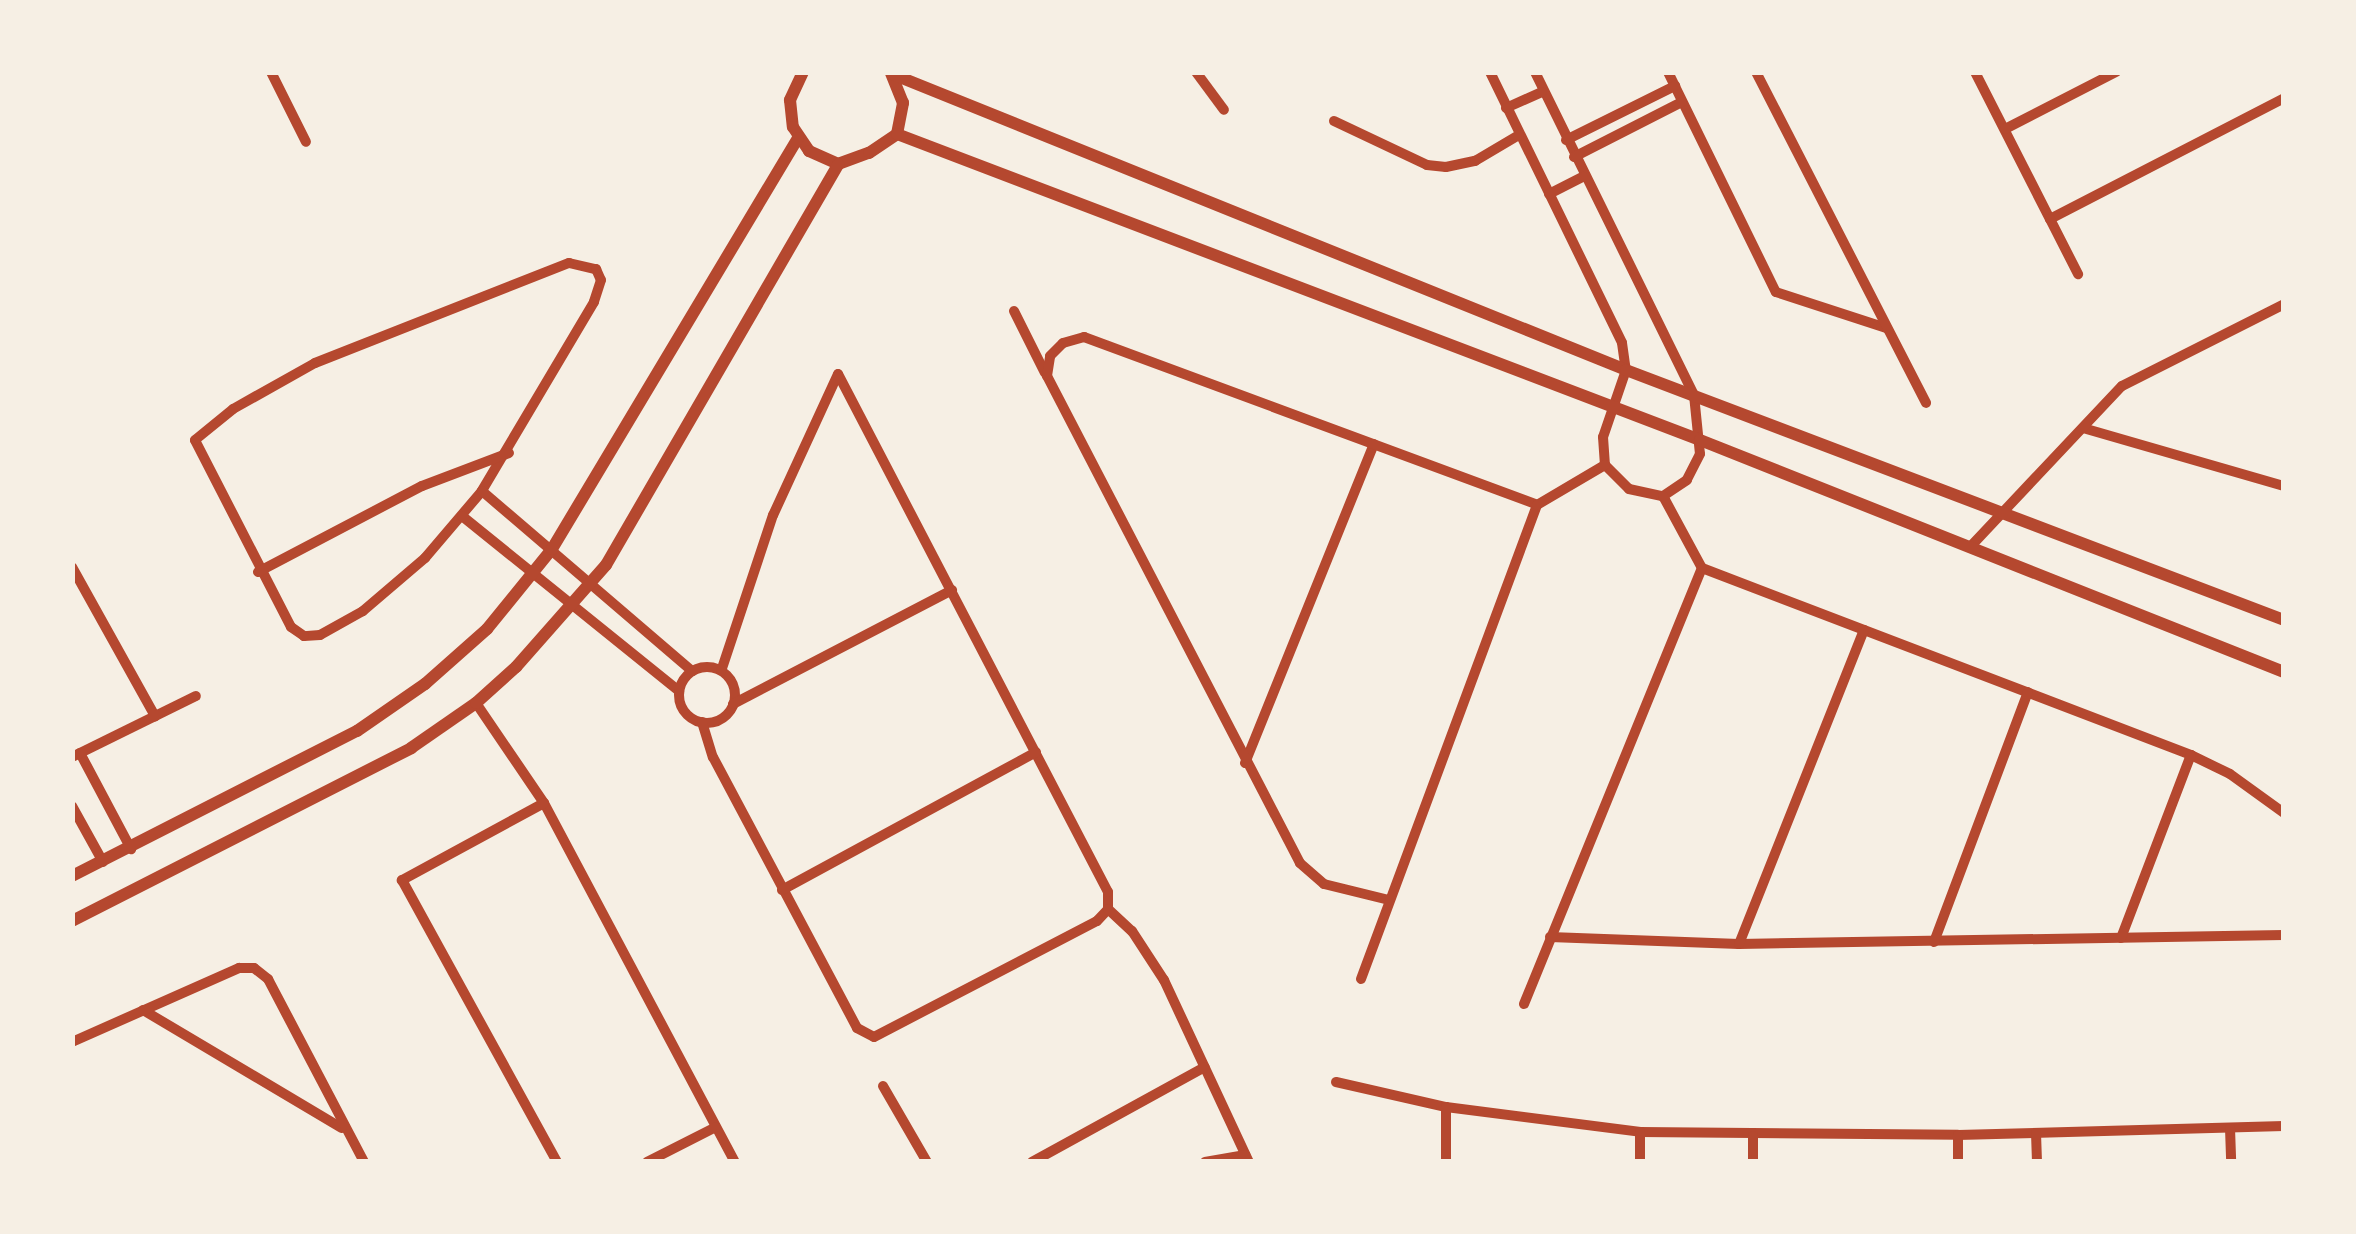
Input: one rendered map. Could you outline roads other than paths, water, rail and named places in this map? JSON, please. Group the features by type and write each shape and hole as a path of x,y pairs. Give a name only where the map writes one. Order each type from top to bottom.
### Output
{"street":[{"path":"271,72 306,142"},
{"path":"790,72 794,88"},
{"path":"803,72 794,88 790,114 798,139 823,160 838,164 869,153 897,134 903,103 891,73"},
{"path":"1196,72 1224,110"},
{"path":"1490,72 1612,313 1626,370 1601,450 1605,464 1629,489 1663,496 1688,480 1700,440 1694,395 1534,72"},
{"path":"1668,72 1776,292 1886,328"},
{"path":"1756,72 1926,403"},
{"path":"1976,72 2078,274"},
{"path":"2005,129 2116,72"},
{"path":"891,73 1626,370 2284,620"},
{"path":"1565,140 1675,86"},
{"path":"1505,108 1542,92"},
{"path":"2050,219 2284,98"},
{"path":"1574,157 1682,102"},
{"path":"1334,121 1427,165 1446,167 1475,161 1519,135"},
{"path":"897,134 1613,406 2284,672"},
{"path":"72,877 357,731 424,684 487,629 552,549 798,139"},
{"path":"72,922 347,783 476,703 572,610 593,583 838,164"},
{"path":"1549,194 1583,177"},
{"path":"569,263 590,264 601,280 594,302 482,491 463,516 363,611 320,635 304,636 291,627 258,572 195,440 233,409 315,363 569,263"},
{"path":"1971,546 2122,386 2284,304"},
{"path":"1014,311 1245,763 1311,876 1389,900"},
{"path":"1047,376 1050,356 1063,343 1084,337 1537,505"},
{"path":"702,722 713,757 857,1028 874,1037 1096,921 1108,909 1108,892 838,374 773,515 721,671"},
{"path":"2083,428 2284,486"},
{"path":"1245,763 1374,444"},
{"path":"258,572 401,496 508,453"},
{"path":"1361,979 1537,505 1605,464"},
{"path":"482,491 692,671 721,671 730,680 733,704"},
{"path":"1663,496 1702,568 2191,755 2230,774 2284,813"},
{"path":"463,516 572,610 679,691 684,711 702,722 721,719 733,704 952,590"},
{"path":"72,567 154,716"},
{"path":"1524,1004 1702,568"},
{"path":"72,597 85,590"},
{"path":"1739,944 1864,630"},
{"path":"679,691 692,671"},
{"path":"1934,942 2028,692"},
{"path":"131,849 76,755 196,696"},
{"path":"476,703 544,803 735,1162"},
{"path":"782,890 1036,752"},
{"path":"2121,938 2191,755"},
{"path":"544,803 402,880 557,1162"},
{"path":"72,806 103,862"},
{"path":"1108,909 1132,931 1164,980 1247,1158 1205,1162"},
{"path":"1550,937 1739,944 2284,934"},
{"path":"72,1042 239,968 254,968 268,979 364,1162"},
{"path":"143,1010 345,1130"},
{"path":"1032,1162 1204,1067"},
{"path":"1336,1082 1446,1107 1640,1132 1958,1135 2284,1126"},
{"path":"883,1086 927,1162"},
{"path":"1446,1107 1446,1162"},
{"path":"647,1162 716,1127"},
{"path":"2230,1127 2231,1162"},
{"path":"1640,1132 1640,1162"},
{"path":"2036,1133 2037,1162"},
{"path":"1958,1135 1958,1162"},
{"path":"1753,1136 1754,1162"}]}
